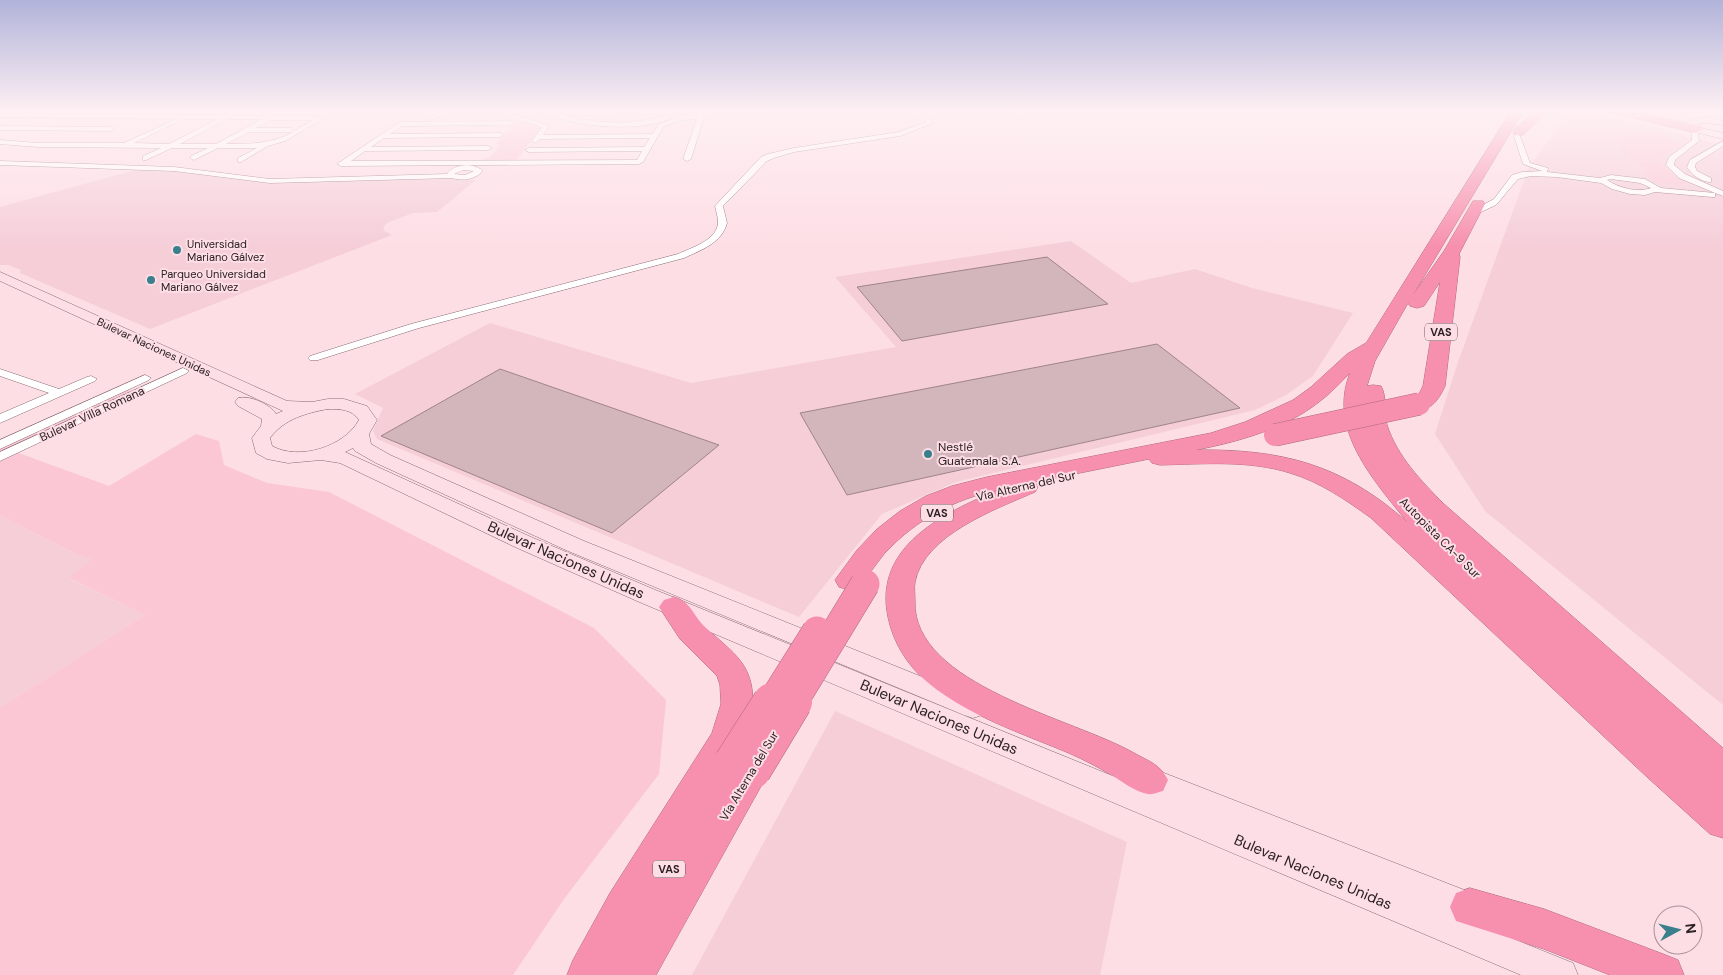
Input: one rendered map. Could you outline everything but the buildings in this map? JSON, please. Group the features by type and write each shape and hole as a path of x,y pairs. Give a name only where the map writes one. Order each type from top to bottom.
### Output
{"highway":[{"name":"Autopista CA-9 Sur","path":"1490,156 1373,347 1358,382 1354,401 1361,436 1376,466 1404,503 1457,556 1723,793"},
{"path":"1497,170 1505,156"},
{"name":"Autopista CA-9 Sur","path":"1482,196 1452,252 1414,307 1384,358 1372,393 1373,411 1377,428 1399,470 1435,510 1723,769"},
{"name":"Vía Alterna del Sur","path":"857,582 900,539 946,508 972,498 1035,483 1419,404 1428,398 1434,386 1452,252"},
{"name":"Vía Alterna del Sur","path":"605,975 743,766 857,582 869,553 888,533 917,512 936,502 981,486 1216,439 1244,430 1294,409 1310,399 1337,376 1358,354 1373,347"},
{"path":"1160,458 1227,457 1272,460 1305,468 1357,494 1446,571 1659,767 1723,822"},
{"path":"1035,483 964,515 940,529 922,546 908,568 901,590 902,617 906,630 927,664 937,674 968,694 1103,753 1150,780"},
{"path":"1457,556 1494,601 1596,701 1659,767"},
{"path":"588,975 624,907 728,737 737,704 736,685 730,670 691,631 674,607"},
{"name":"Vía Alterna del Sur","path":"632,975 743,766"},
{"path":"1470,907 1544,930 1664,975"}],"main road":[{"name":"Bulevar Naciones Unidas","path":"0,276 277,403 285,406 311,407"},
{"name":"Bulevar Naciones Unidas","path":"0,288 178,368 267,413 271,419 270,426"},
{"path":"336,404 357,407 365,412 368,420 360,433 344,445 320,454 284,458 267,453 262,449 261,438 270,426 288,415 311,407 336,404"},
{"name":"Bulevar Naciones Unidas","path":"360,433 362,447 383,459 576,546 1150,780 1470,907 1633,975"},
{"name":"Bulevar Naciones Unidas","path":"320,454 346,458 523,542 674,607 1561,975"}],"street":[{"path":"146,158 151,156"},
{"path":"194,158 199,156"},
{"path":"241,160 248,156"},
{"path":"353,156 339,165 639,162 643,156"},
{"path":"451,174 458,169 473,165 481,156"},
{"path":"518,164 524,156"},
{"path":"314,358 416,326 681,256 710,240 719,232 722,220 719,206 764,159 776,156"},
{"path":"1524,156 1527,164 1533,167 1604,180 1614,187 1634,191 1679,191 1723,195"},
{"path":"1675,156 1670,165 1682,176 1723,195"},
{"path":"1703,156 1693,162 1691,169 1699,176 1723,186"},
{"path":"0,163 174,169 270,181 431,177 451,174 472,176 491,164"},
{"path":"473,165 479,170"},
{"path":"1472,213 1489,206 1499,199 1514,177 1520,174 1604,180 1628,178 1687,187 1698,184"},
{"path":"1647,182 1655,186 1656,190"},
{"name":"Bulevar Villa Romana","path":"0,445 178,368"},
{"name":"Bulevar Villa Romana","path":"0,457 178,368"},
{"path":"0,372 59,393"},
{"path":"0,419 91,379"}],"shaded area":[{"path":"491,156 519,156 515,161 486,162 483,159"},
{"path":"1538,156 1723,156 1723,705 1485,511 1435,434 1458,362 1529,167"},
{"path":"1627,156 1664,156 1660,161 1669,171 1687,183 1668,185 1657,182 1648,177 1646,170"},
{"name":"Universidad Mariano Gálvez","path":"135,170 177,170 269,182 443,178 476,180 437,212 413,213 389,222 383,230 392,235 150,329 20,273 21,270 8,265 0,265 0,207"},
{"path":"1071,241 1131,283 1195,269 1252,288 1353,313 1313,376 1286,395 1255,410 956,482 882,514 799,617 377,439 373,431 383,408 355,394 490,323 691,383 896,347 835,277"},
{"path":"124,388 135,393 0,457 0,445"},
{"path":"196,434 219,441 224,465 267,483 329,492 594,628 666,700 659,774 564,899 513,975 0,975 0,708 145,615 69,578 92,559 78,555 0,515 0,459 16,452 109,486"},
{"path":"0,515 78,555 93,559 70,579 145,615 0,708"},
{"path":"835,711 1127,842 1100,975 692,975"}],"place":[{"name":"Universidad Mariano Gálvez","path":"177,250"},
{"name":"Parqueo Universidad Mariano Gálvez","path":"151,280"},
{"name":"Nestlé Guatemala S.A.","path":"928,454"}]}
